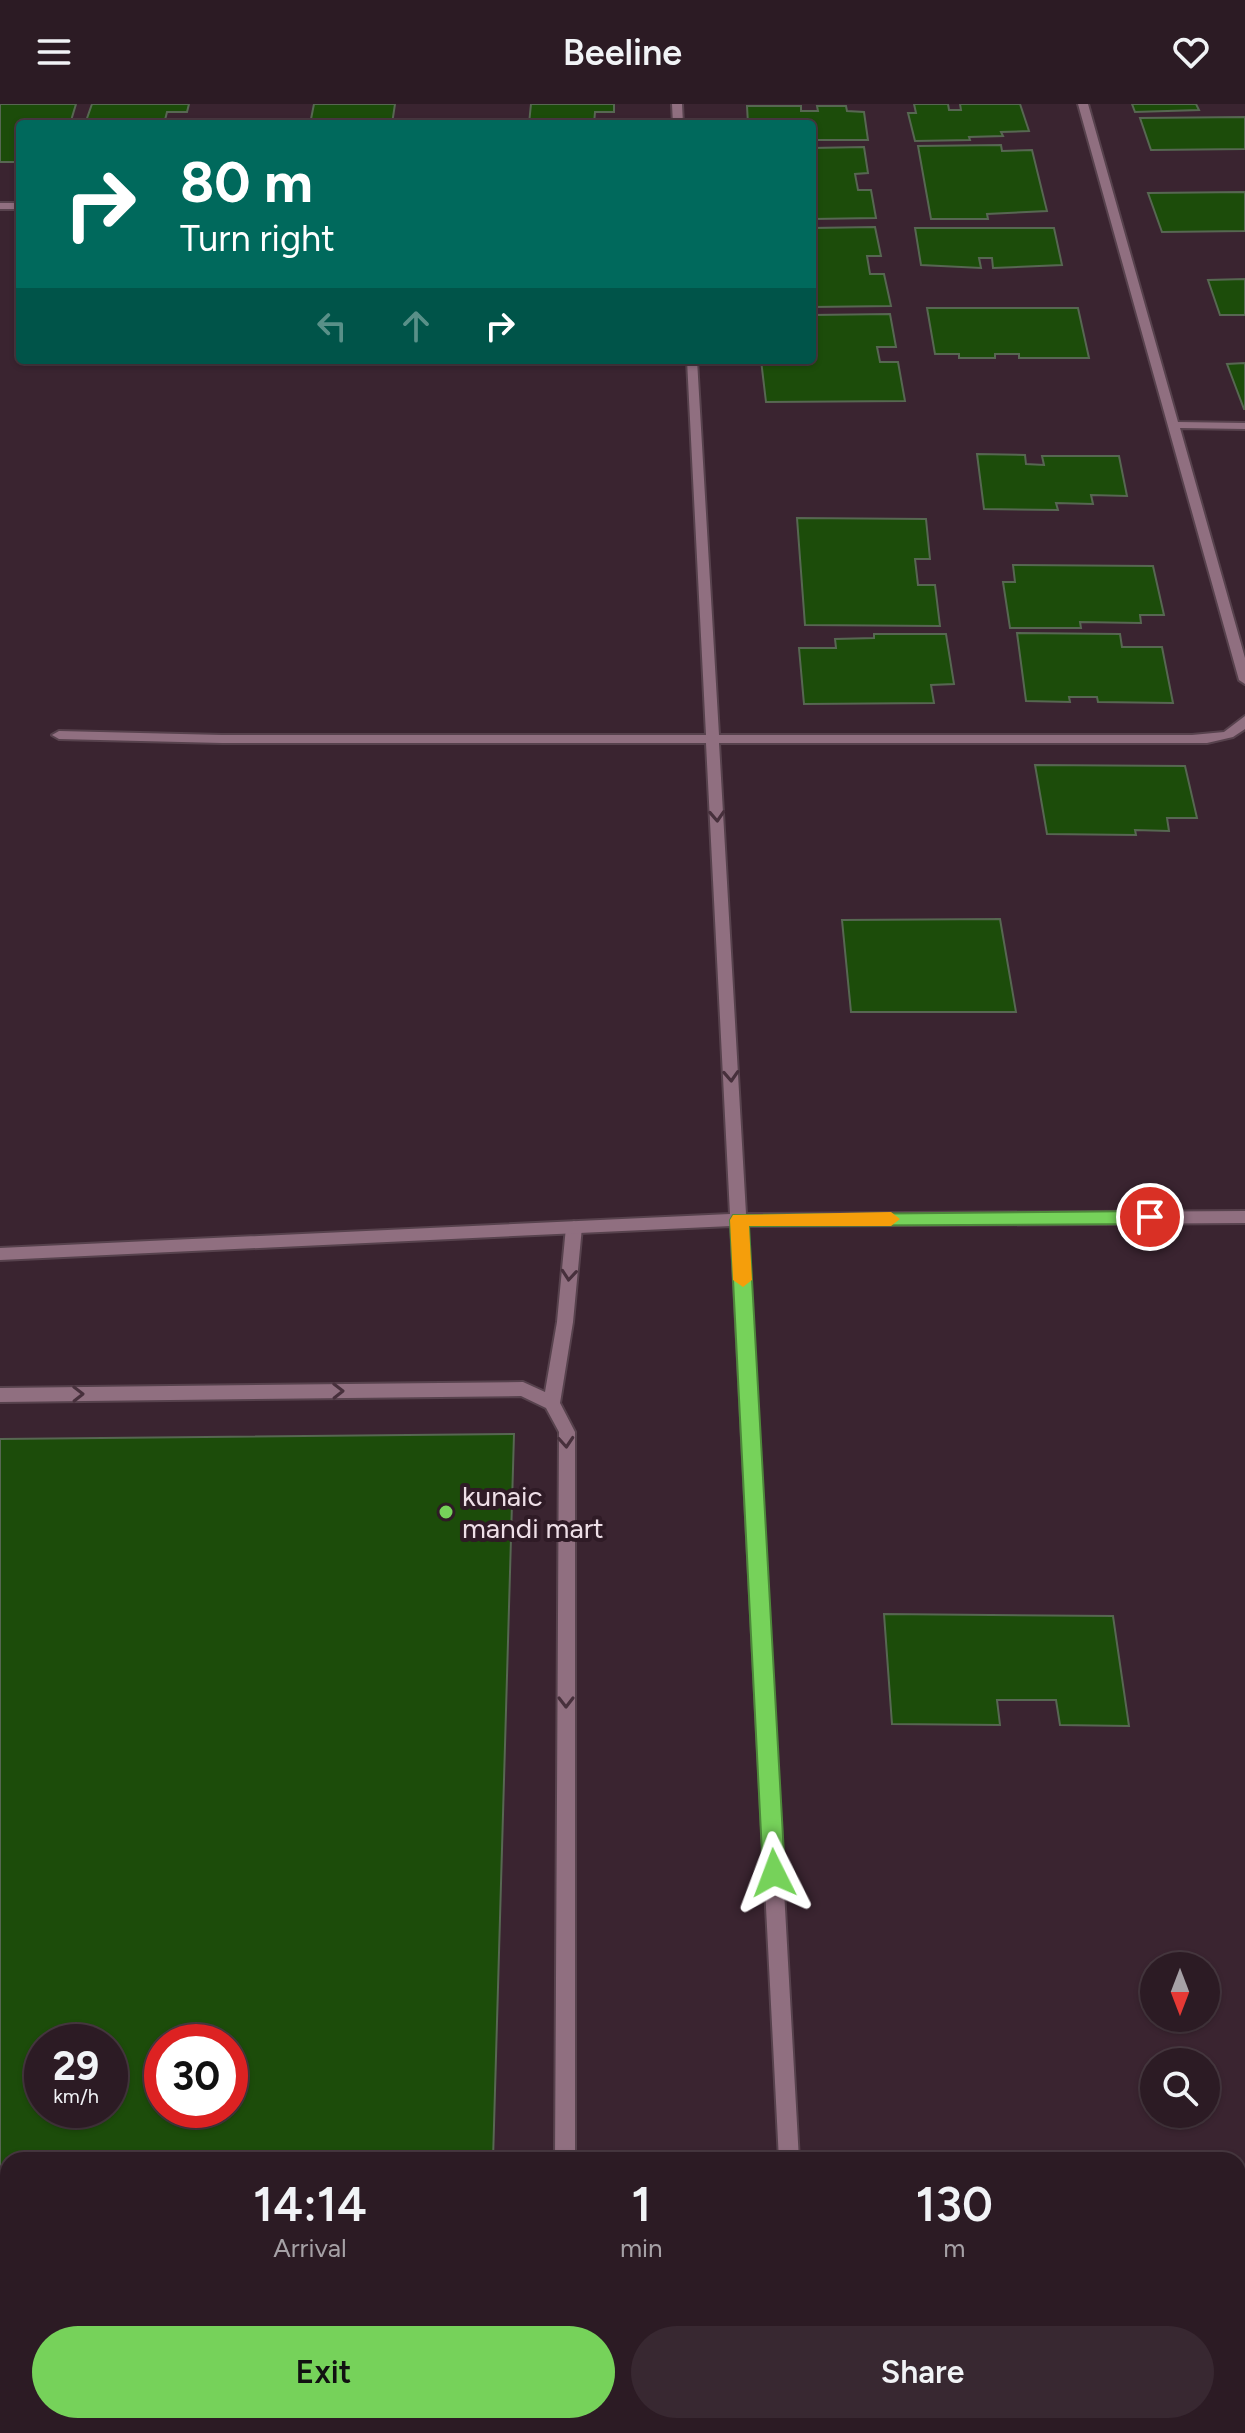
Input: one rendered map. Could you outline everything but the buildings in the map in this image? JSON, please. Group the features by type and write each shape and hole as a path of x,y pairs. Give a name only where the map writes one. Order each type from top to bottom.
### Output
{"street":[{"path":"1083,104 1245,680"},
{"path":"692,364 789,2152"},
{"path":"1173,425 1245,426"},
{"path":"59,735 222,739 1192,739 1224,737 1241,727 1245,720"},
{"path":"0,1254 739,1220 1245,1217"},
{"path":"565,2152 567,1432 552,1403 565,1322 574,1227"},
{"path":"0,1395 523,1389 552,1403"}],"slow traffic":[{"path":"743,1280 739,1220 891,1219"}],"place":[{"name":"kunaic mandi mart","path":"446,1512"}],"route":[{"path":"774,1873 739,1220 1150,1217"}]}
